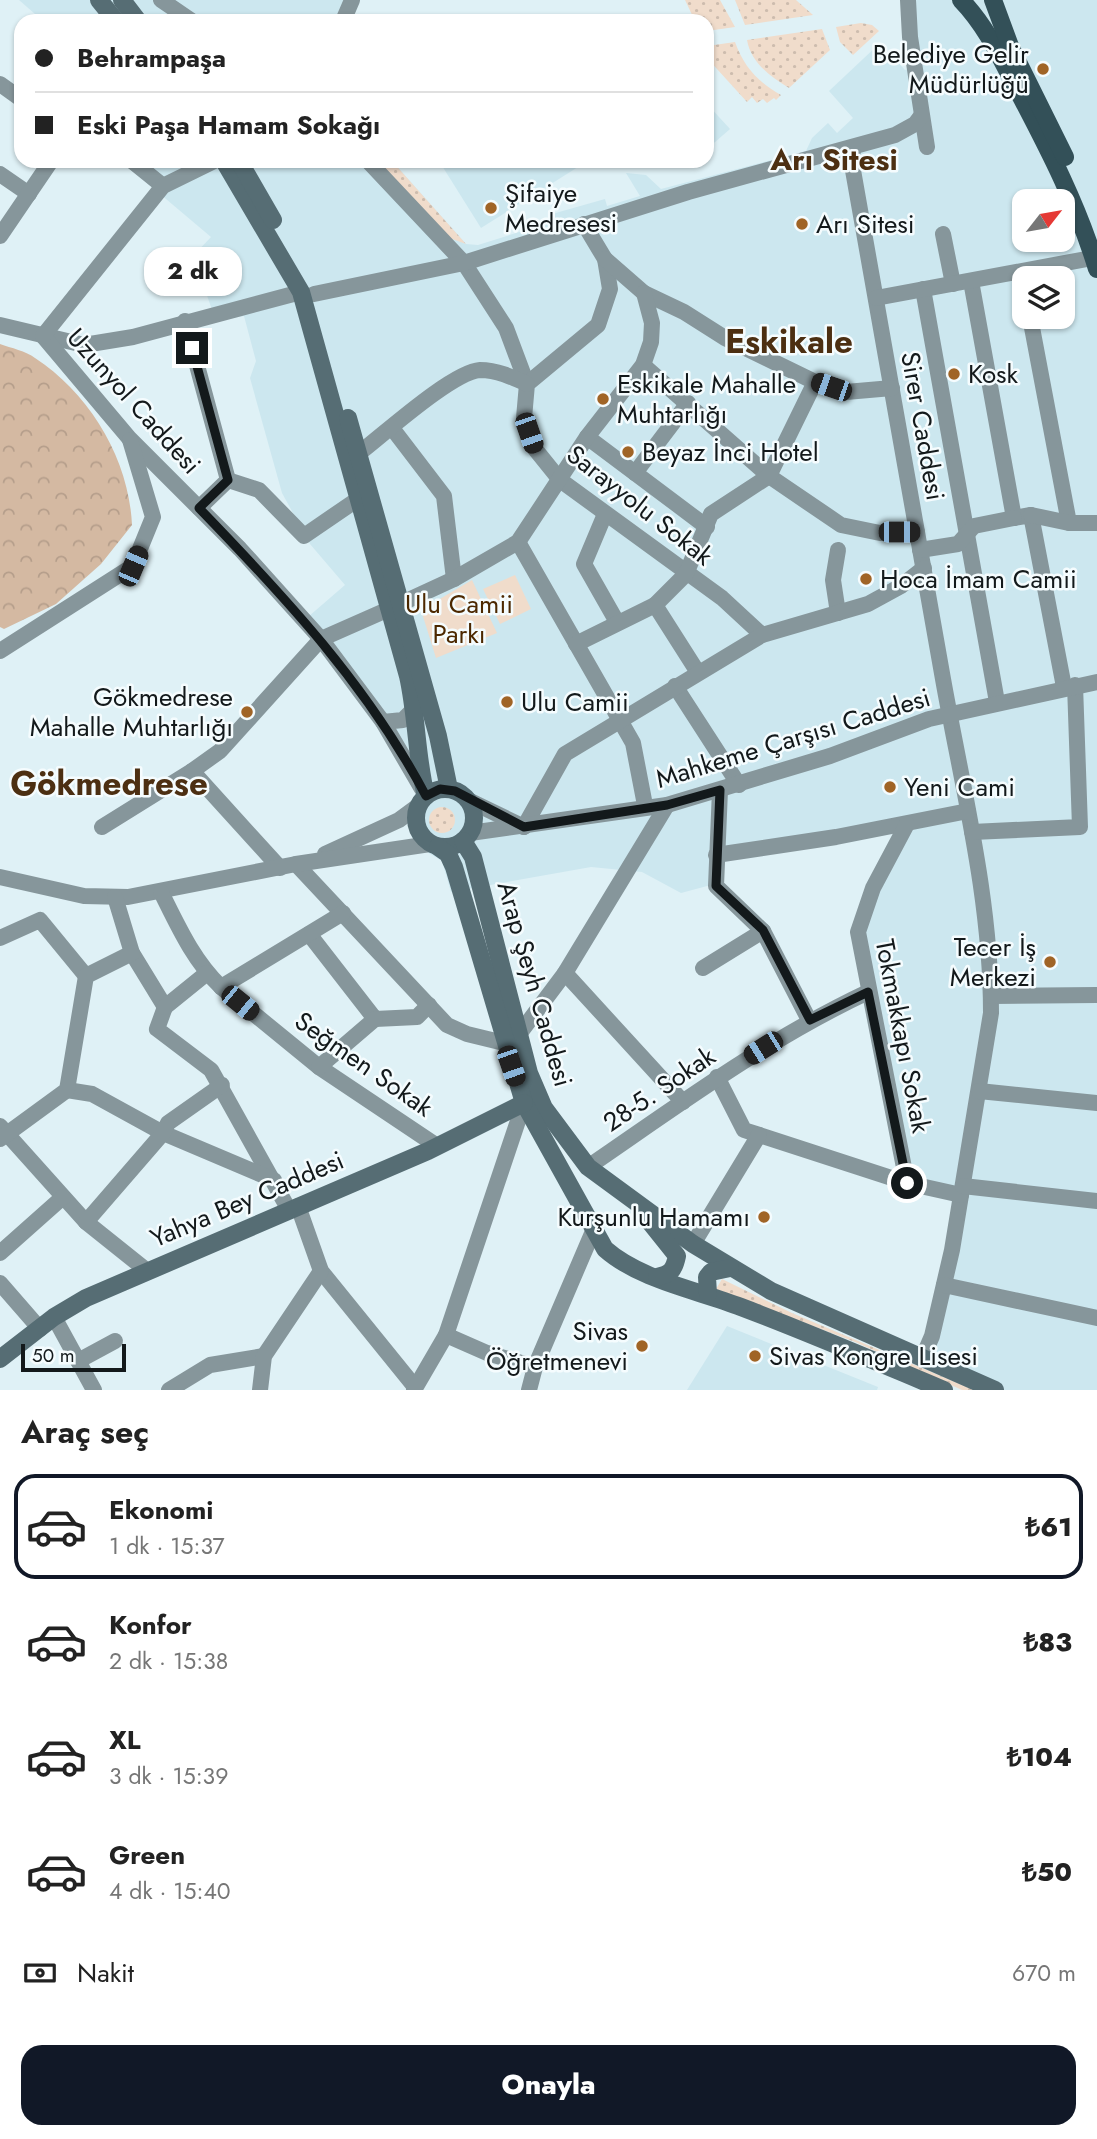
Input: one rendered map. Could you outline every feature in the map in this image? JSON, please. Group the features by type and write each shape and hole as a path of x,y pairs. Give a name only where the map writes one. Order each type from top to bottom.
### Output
{"main road":[{"path":"961,0 980,20 1054,159 1082,222 1096,262"},
{"path":"993,0 1010,46 1068,162 1097,235"}],"street":[{"path":"99,0 110,14"},
{"path":"122,0 133,14"},
{"path":"161,0 182,14"},
{"path":"908,0 927,147"},
{"path":"200,168 163,186 43,336 84,345 133,337 185,321 308,293 464,264 584,224 905,131 921,116"},
{"name":"Sirer Caddesi","path":"854,146 850,154 950,715 983,881 991,996 991,1013 962,1190 944,1285 932,1336 923,1357"},
{"path":"0,236 46,168"},
{"path":"141,168 163,186"},
{"path":"228,168 308,293 358,499 438,736 449,789"},
{"path":"243,168 308,293 358,454 395,606 415,708 422,801 417,827 434,845"},
{"path":"375,168 464,264 506,328 527,384"},
{"path":"0,174 29,194"},
{"path":"584,224 605,259 644,293 684,312 725,338 815,382 846,392 892,388"},
{"path":"943,234 953,284"},
{"path":"527,384 598,325 610,289 605,259"},
{"path":"1075,267 1096,262"},
{"path":"876,298 971,281 1012,279"},
{"path":"971,281 1014,518"},
{"path":"923,289 997,702"},
{"path":"102,827 220,751 321,639 454,579 518,542 587,437 643,365 651,342 652,323 644,293"},
{"path":"185,321 228,480"},
{"name":"Uzunyol Caddesi","path":"0,325 43,336 129,438 199,508 321,639 383,722 422,801"},
{"path":"1032,329 1069,523"},
{"path":"643,365 769,476 841,525 880,533 917,532"},
{"path":"358,454 448,383 477,370 501,373 527,384"},
{"path":"576,644 655,605 686,574 711,513 769,476 815,382"},
{"name":"Sarayyolu Sokak","path":"527,384 524,418 535,449 560,481 722,598 762,635"},
{"path":"635,473 688,403"},
{"path":"392,428 444,496 454,579"},
{"path":"587,437 707,527"},
{"path":"0,651 133,566 153,517 129,438"},
{"path":"228,480 260,490 303,536 358,499"},
{"path":"199,508 228,480"},
{"path":"605,514 584,565 617,622"},
{"path":"972,832 1080,827 1070,686 1031,515"},
{"path":"920,550 958,544 974,526 1031,515 1069,523 1097,523"},
{"path":"518,542 633,743 644,800"},
{"path":"838,550 833,580 838,613"},
{"path":"301,863 399,820 437,790 449,789 524,827 565,754 620,723 697,671 762,635 869,604 901,586 924,568"},
{"path":"655,605 697,671"},
{"name":"Mahkeme Çarşısı Caddesi","path":"467,837 667,805 738,785 950,715 1097,679"},
{"path":"675,686 738,785"},
{"path":"383,722 403,720 415,708"},
{"path":"192,771 280,868"},
{"path":"720,790 716,886 763,930 810,1020"},
{"path":"0,877 84,896 115,897 161,892 301,863 434,845 453,847 467,837 474,818 468,800"},
{"path":"301,863 342,913 447,1025 467,1034 511,1040 565,973 667,805"},
{"path":"716,855 907,824 968,811"},
{"name":"Tokmakkapı Sokak","path":"907,824 873,888 858,932 907,1183"},
{"name":"Arap Şeyh Caddesi","path":"467,837 524,1103 604,1249 618,1260 657,1277 708,1294 909,1383 944,1390"},
{"name":"Arap Şeyh Caddesi","path":"434,845 448,854 454,867 511,1040 544,1108 588,1167 693,1244 771,1292 995,1390"},
{"name":"Seğmen Sokak","path":"161,892 184,939 207,973 221,986 319,1067 438,1146"},
{"path":"115,897 132,953 165,1007"},
{"path":"221,986 342,913"},
{"path":"0,938 40,920 86,976 67,1090"},
{"path":"704,968 763,930"},
{"path":"309,934 375,1019"},
{"path":"86,976 132,953"},
{"path":"207,973 165,1007 157,1029 211,1070 222,1085 274,1180 294,1208 321,1271 414,1389 446,1335 524,1103"},
{"path":"565,973 683,1102"},
{"name":"28-5. Sokak","path":"588,1167 717,1077 810,1020 868,992"},
{"path":"991,996 1097,995"},
{"path":"319,1067 375,1019 417,1017 429,1005"},
{"path":"717,1077 744,1130 759,1135 907,1183 1097,1201"},
{"path":"86,1223 163,1133 168,1122 222,1085"},
{"path":"146,1270 86,1223 2,1134 67,1090 92,1094 163,1133 274,1180"},
{"path":"979,1090 1097,1103"},
{"name":"Yahya Bey Caddesi","path":"0,1359 54,1317 86,1298 438,1146 524,1103"},
{"path":"693,1244 759,1135"},
{"path":"619,1190 668,1242 677,1256 674,1269 668,1275 657,1277"},
{"path":"0,1253 62,1196"},
{"path":"529,1390 535,1367 594,1229"},
{"path":"708,1294 707,1277 711,1272 730,1268"},
{"path":"260,1390 264,1356 321,1271"},
{"path":"0,1283 40,1329"},
{"path":"944,1285 1097,1318"},
{"path":"54,1317 94,1390"},
{"path":"446,1335 487,1353 535,1367"},
{"path":"78,1361 114,1340"},
{"path":"169,1390 210,1365 264,1356"}],"shaded area":[{"path":"19,0 357,0 352,14 35,14"},
{"path":"905,0 1097,0 1097,1390 968,1390 912,1366 927,1333 956,1200 903,1187 852,933 894,833 722,859 722,882 681,893 642,872 591,867 451,892 442,861 422,849 409,829 408,808 417,791 380,727 301,623 345,585 310,544 282,493 250,378 256,361 244,316 216,321 193,256 211,237 129,168 398,168 466,244 478,245 554,221 552,214 605,199 607,206 640,196 626,173 646,175 661,189 806,151 812,138 828,123 837,133 853,118 829,91 880,43 905,70 912,67"},
{"path":"714,112 730,129 714,143"},
{"name":"Şifaiye Medresesi","path":"443,168 576,168 481,228"},
{"name":"Sivas Kongre Lisesi","path":"727,1326 878,1387 877,1390 687,1390"}],"green space":[{"path":"685,0 720,0 735,27 714,30 714,14 692,14"},
{"path":"735,0 796,0 813,15 745,25"},
{"path":"861,23 872,25 879,31 853,55 840,42 836,27"},
{"path":"822,29 830,50 789,88 757,62 747,40"},
{"path":"735,42 753,73 781,95 767,103 763,99 757,103 752,97 747,102 714,66 714,45"},
{"path":"382,168 398,168 466,244 444,236"},
{"path":"0,344 35,358 73,390 89,409 103,430 123,476 132,525 101,564 56,604 4,629 0,627"},
{"path":"515,575 531,609 500,624 483,589"},
{"name":"Ulu Camii Parkı","path":"472,580 497,633 436,658 421,610"},
{"path":"442,807 451,811 455,820 451,829 442,833 433,829 429,820 433,811"},
{"path":"722,1279 792,1313 974,1390 962,1390 855,1342 716,1289"}],"place":[{"name":"Belediye Gelir Müdürlüğü","path":"1043,69"},
{"name":"Şifaiye Medresesi","path":"491,208"},
{"name":"Arı Sitesi","path":"802,224"},
{"name":"Kosk","path":"954,374"},
{"name":"Eskikale Mahalle Muhtarlığı","path":"603,399"},
{"name":"Beyaz İnci Hotel","path":"628,452"},
{"name":"Hoca İmam Camii","path":"866,579"},
{"name":"Ulu Camii","path":"507,702"},
{"name":"Gökmedrese Mahalle Muhtarlığı","path":"247,712"},
{"name":"Yeni Cami","path":"890,787"},
{"name":"Tecer İş Merkezi","path":"1050,962"},
{"name":"Kurşunlu Hamamı","path":"764,1217"},
{"name":"Sivas Öğretmenevi","path":"642,1346"},
{"name":"Sivas Kongre Lisesi","path":"755,1356"}],"district":[{"name":"Arı Sitesi","path":"834,159"},
{"name":"Eskikale","path":"789,341"},
{"name":"Gökmedrese","path":"109,783"}],"route":[{"path":"192,348 228,480 199,508 321,639 383,722 426,796 433,791 449,789 524,827 667,805 720,790 716,886 763,930 810,1020 868,992 907,1183"}]}
